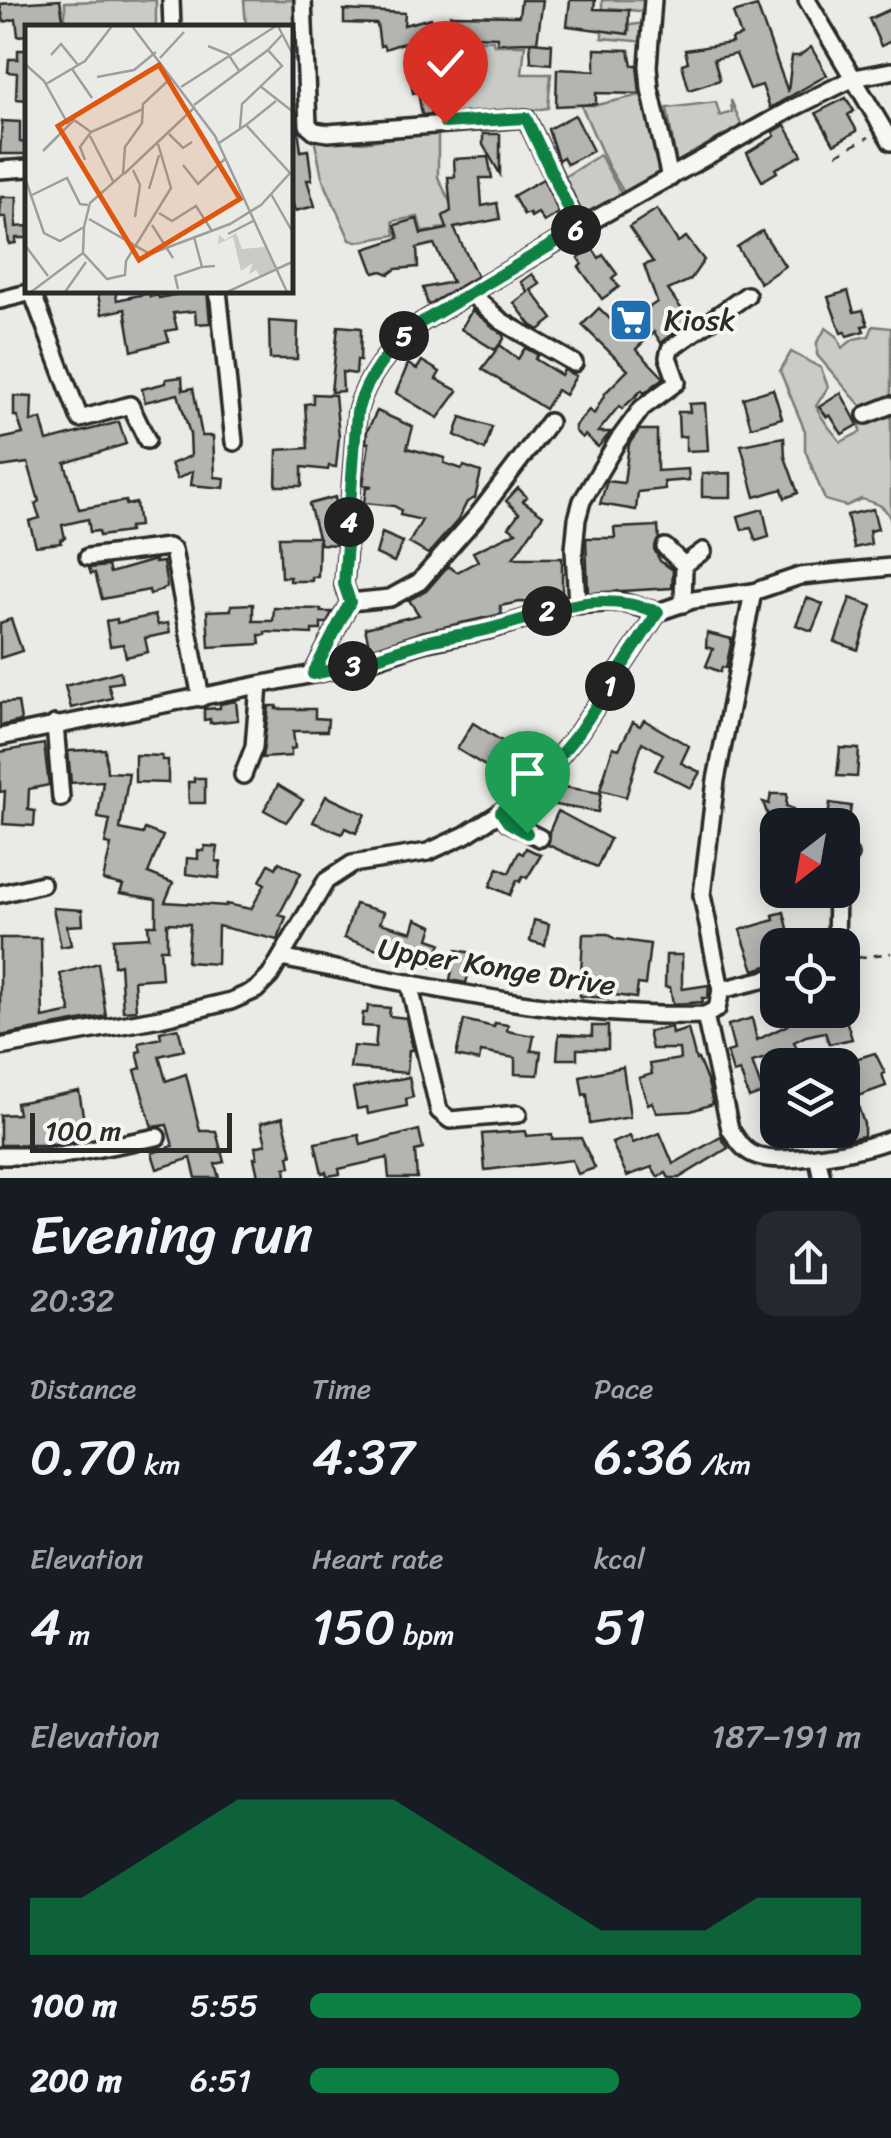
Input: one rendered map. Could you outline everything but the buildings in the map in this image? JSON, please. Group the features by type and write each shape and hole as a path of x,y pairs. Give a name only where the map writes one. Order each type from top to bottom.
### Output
{"street":[{"path":"171,0 172,25"},
{"path":"303,0 306,116 315,131 526,118 578,229"},
{"path":"653,0 650,89 670,178"},
{"path":"807,0 888,136"},
{"path":"313,674 350,602 344,584 357,412 364,388 400,338 578,229 791,109 854,78 891,71"},
{"path":"0,170 25,168"},
{"path":"0,300 33,292"},
{"path":"37,292 80,418 130,405 148,440"},
{"path":"218,292 234,442"},
{"path":"471,294 501,321 574,363"},
{"path":"577,604 577,519 591,483 642,408 677,382 668,358 670,349 748,294"},
{"path":"866,414 891,405"},
{"path":"350,602 390,598 419,582 478,515 549,422"},
{"path":"664,548 684,565"},
{"path":"88,557 174,550 201,698"},
{"path":"684,565 703,551"},
{"path":"683,604 684,565"},
{"path":"0,737 313,674 577,604 620,602 658,612 752,592 800,576 891,568"},
{"path":"752,592 716,780 702,895 721,990 717,1010 705,1015 730,1130 740,1144 763,1158 817,1156 891,1140"},
{"path":"0,1047 231,1002 256,990 281,958 326,882 338,871 352,864 428,852 465,836 540,780 579,732 658,612"},
{"path":"244,775 254,747 259,685"},
{"path":"55,724 61,798"},
{"path":"501,812 508,822 540,838"},
{"path":"0,894 42,884"},
{"name":"Upper Konge Drive","path":"281,958 516,1004 602,1015 705,1015"},
{"path":"721,990 760,980"},
{"path":"408,983 438,1111 450,1120 518,1114"},
{"path":"0,1156 58,1156 157,1138"},
{"path":"817,1156 822,1178"}],"path":[{"path":"836,154 888,136"},
{"path":"860,957 891,953"}],"shaded area":[{"path":"156,0 156,25 65,25 65,2"},
{"path":"244,0 298,0 300,58 292,59 292,25 246,25"},
{"path":"602,0 649,0 649,12 610,8 610,32 629,33 630,25 648,23 647,42 602,38"},
{"path":"447,39 525,45 522,74 551,74 548,108 491,116 488,112 462,112 454,116"},
{"path":"645,94 665,175 626,196 581,105"},
{"path":"731,100 744,131 677,166 667,108 716,102 720,116 732,112"},
{"path":"438,131 438,177 462,227 437,229 438,238 433,239 431,231 422,232 418,217 393,221 395,235 350,240 322,177 314,138 363,142"},
{"path":"600,155 623,197 582,215 564,177"},
{"path":"873,326 891,328 891,522 884,508 871,502 861,499 846,506 825,500 805,450 805,431 780,371 791,352 821,368 828,387 816,406 841,442 860,432 861,406 817,355 817,342 826,328 837,336 842,348 854,339 869,336"}],"place":[{"name":"Kiosk","path":"631,320"}],"route":[{"path":"445,123 526,118 578,229 400,338 364,388 357,412 351,476 344,584 350,602 313,674 572,605 620,602 658,612 579,732 540,780 501,812 508,822 527,833"}]}
